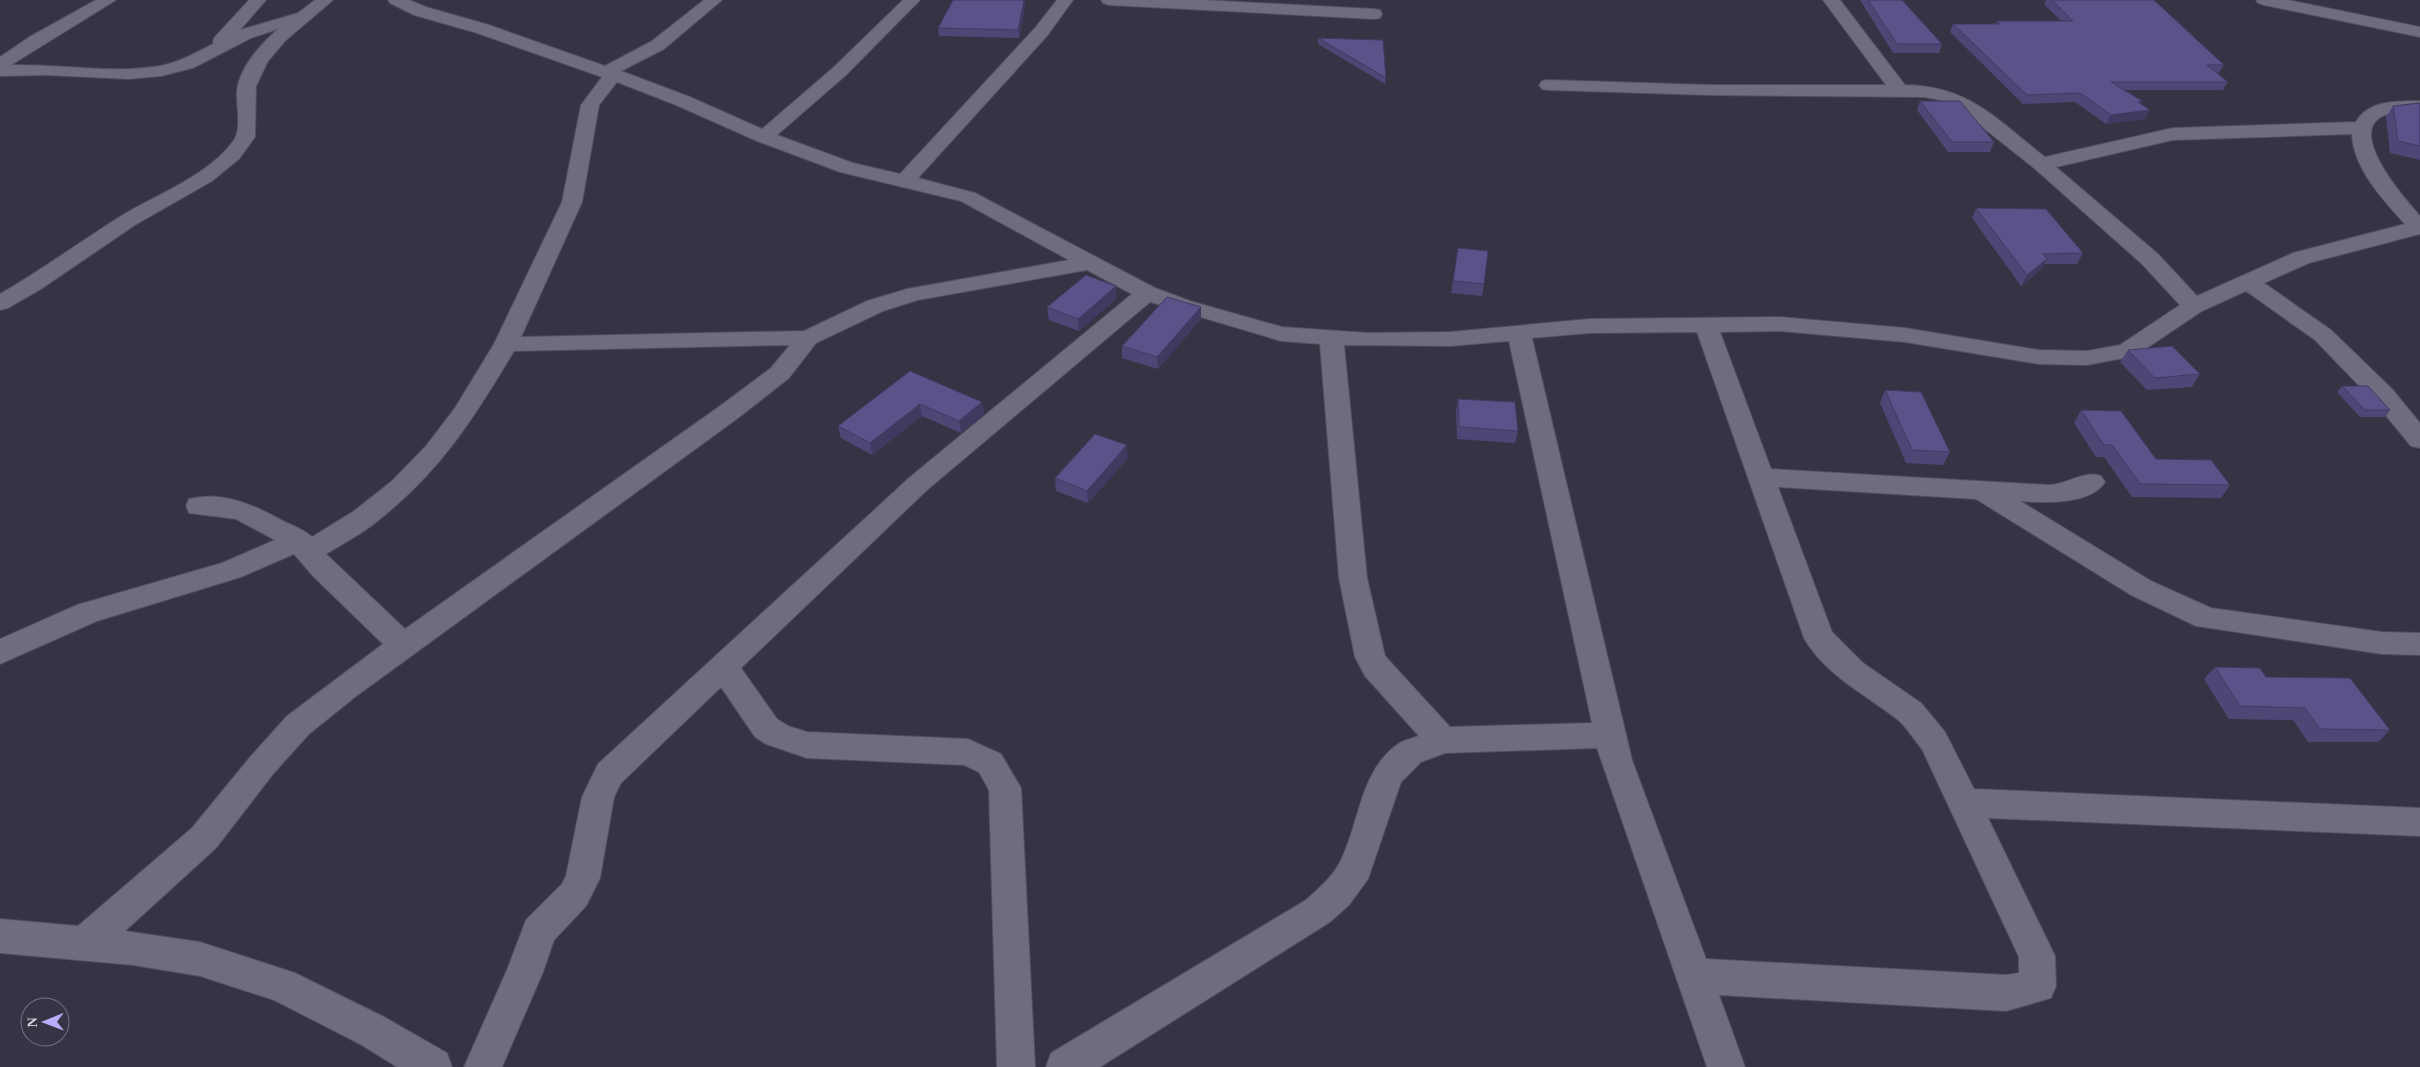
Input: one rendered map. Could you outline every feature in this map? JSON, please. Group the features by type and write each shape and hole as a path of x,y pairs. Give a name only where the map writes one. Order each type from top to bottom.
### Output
{"street":[{"path":"0,65 36,40 108,0"},
{"path":"214,48 258,0"},
{"path":"0,303 39,282 128,221 203,176 231,156 245,140 247,87 258,62 280,36 325,0"},
{"path":"396,0 420,11 483,29 610,74 682,101 764,138 846,168 906,180 968,197 1147,293 1182,306 1281,334 1368,340 1450,339 1589,326 1780,324 1905,335 2039,357 2087,358 2127,351 2194,306 2246,281 2301,258 2420,228 2373,173 2362,142 2362,128 2368,117 2382,111 2420,107"},
{"path":"0,652 87,613 304,547 364,518 401,486 434,452 465,412 506,344 572,202 590,105 610,74 658,45 714,0"},
{"path":"764,138 840,71 912,0"},
{"path":"906,180 1041,32 1065,0"},
{"path":"1109,0 1374,14"},
{"path":"1831,0 1900,91"},
{"path":"2264,0 2420,32"},
{"path":"0,71 46,70 129,74 161,71 187,64 214,48 246,34 306,15"},
{"path":"1548,85 1709,90 1924,91 1945,95 1964,103 2041,164 2150,259 2194,306"},
{"path":"2041,164 2173,134 2362,128"},
{"path":"506,344 808,338 875,306 915,294 1089,263"},
{"path":"2246,281 2323,335 2383,395 2420,440"},
{"path":"483,1067 525,972 539,932 549,919 574,895 581,882 603,784 609,774 918,484 1147,293"},
{"path":"1692,976 2006,993 2038,986 2037,956 1934,741 1910,712 1852,671 1819,638 1706,324"},
{"path":"1519,333 1616,760 1726,1067"},
{"path":"1331,337 1353,578 1370,657 1376,668 1443,740"},
{"path":"85,943 177,864 204,838 262,765 298,725 403,646 729,412 780,373 808,338"},
{"path":"1760,477 2061,494 2092,482"},
{"path":"1984,491 2141,588 2206,618 2382,643 2420,644"},
{"path":"199,506 227,507 245,512 304,547 323,569 403,646"},
{"path":"724,667 766,728 777,735 807,744 968,752 990,763 1005,788 1016,1067"},
{"path":"1065,1067 1318,912 1337,894 1356,868 1380,790 1388,773 1410,753 1443,740 1610,735"},
{"path":"1963,803 2420,822"},
{"path":"0,936 133,948 200,960 282,985 373,1031 433,1067"}],"building":[{"path":"953,0 1024,0 1018,30 938,28"},
{"path":"1868,0 1902,0 1942,44 1897,44"},
{"path":"2052,0 2154,0 2224,65 2207,65 2228,82 2111,82 2142,101 2138,102 2150,110 2111,115 2080,93 2027,95 1953,24 2000,24 1997,21 2073,21"},
{"path":"1318,38 1383,40 1386,78"},
{"path":"1920,101 1960,101 1994,142 1952,142"},
{"path":"2420,103 2420,146 2398,141 2393,106"},
{"path":"1976,208 2046,209 2083,253 2043,254 2047,259 2027,275"},
{"path":"1458,248 1488,251 1484,284 1453,281"},
{"path":"1086,275 1116,286 1078,319 1047,307"},
{"path":"1167,297 1201,307 1157,357 1122,346"},
{"path":"2172,346 2200,374 2155,378 2128,350"},
{"path":"910,371 982,402 959,421 920,404 870,443 838,426"},
{"path":"2342,386 2368,386 2390,410 2365,410"},
{"path":"1885,390 1921,392 1950,452 1912,450"},
{"path":"1458,399 1515,402 1518,431 1459,427"},
{"path":"2081,410 2121,411 2156,459 2211,460 2230,485 2140,484 2112,445 2104,445"},
{"path":"1095,434 1127,445 1087,491 1055,478"},
{"path":"2215,667 2260,668 2266,677 2350,678 2390,730 2320,729 2305,708 2240,706"}]}
